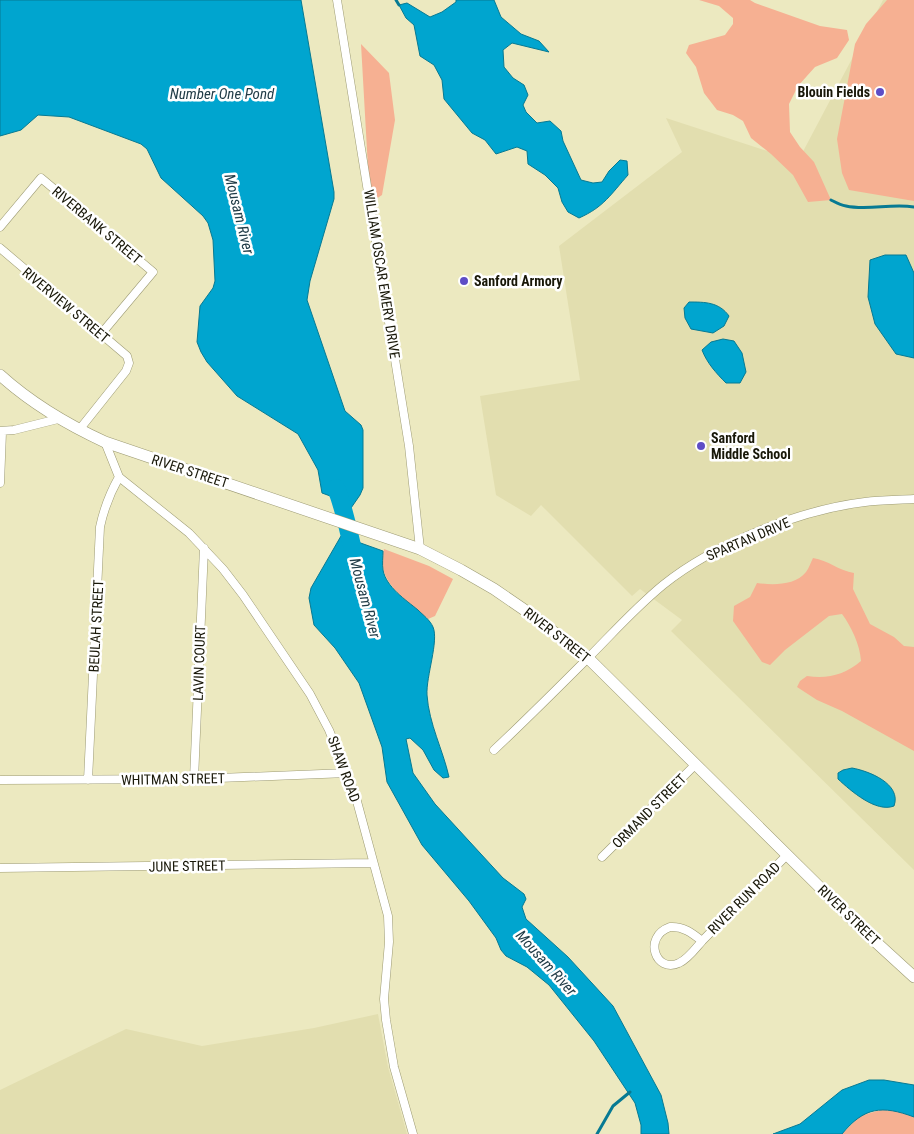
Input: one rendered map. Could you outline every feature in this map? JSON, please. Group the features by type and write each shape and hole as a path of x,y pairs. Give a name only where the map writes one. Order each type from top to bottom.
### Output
{"street":[{"name":"WILLIAM OSCAR EMERY DRIVE","path":"337,0 408,441 420,549"},
{"name":"RIVERBANK STREET","path":"0,227 41,178 153,272 102,334"},
{"name":"RIVERVIEW STREET","path":"0,248 126,356 129,363 126,371 79,430"},
{"name":"RIVER STREET","path":"0,375 29,399 58,419 105,442 420,549 494,589 588,658 787,855 914,977"},
{"path":"0,483 1,431 14,430 58,419"},
{"path":"105,442 119,476"},
{"name":"SHAW ROAD","path":"119,476 189,533 243,595 310,694 329,730 347,773 360,812 388,916 389,932 384,999 386,1020 394,1066 413,1134"},
{"name":"BEULAH STREET","path":"88,780 100,527 104,508 119,476"},
{"name":"SPARTAN DRIVE","path":"494,750 622,622 663,585 696,562 720,548 757,532 803,516 865,502 914,499"},
{"name":"LAVIN COURT","path":"194,779 204,548"},
{"name":"ORMAND STREET","path":"602,857 696,764"},
{"name":"WHITMAN STREET","path":"0,780 194,779 347,773"},
{"name":"RIVER RUN ROAD","path":"702,941 690,932 670,927 658,936 654,945 656,954 664,963 676,964 687,957 787,855"},
{"name":"JUNE STREET","path":"0,868 373,863"}],"shaded area":[{"path":"699,0 750,0 820,26 847,30 849,40 837,58 815,67 798,86 789,104 790,132 800,147 814,162 831,200 808,202 793,175 751,138 743,121 733,115 717,110 704,93 696,67 686,53 689,45 725,35 733,24 733,18 719,6"},
{"name":"Sanford Middle School","path":"883,0 914,0 914,870 671,631 682,620 640,589 632,596 541,505 531,516 496,495 480,396 580,380 559,246 682,152 666,118 798,161"},
{"name":"Blouin Fields","path":"887,0 914,0 914,201 849,190 842,173 837,139 855,44 866,24"},
{"path":"361,44 389,73 395,120 382,195 370,203"},
{"path":"384,549 429,566 453,579 435,616 428,619 394,589 384,571 382,560"},
{"path":"813,558 854,573 853,589 870,624 894,637 904,646 914,647 914,751 842,711 817,700 797,687 800,681 807,676 822,677 836,675 848,670 861,661 854,636 842,614 829,616 785,650 770,665 762,662 733,621 734,606 750,597 757,583 783,584 796,580 806,572"},
{"path":"378,1014 388,1067 407,1134 0,1134 0,1090 126,1029 202,1046 314,1028"},
{"path":"884,1109 896,1110 914,1117 914,1134 842,1134 860,1116"}],"water":[{"name":"Number One Pond","path":"0,0 301,0 334,192 334,199 310,281 307,300 345,411 361,425 363,430 363,488 351,508 345,509 335,505 333,497 322,493 318,470 298,434 237,396 207,362 201,352 197,342 200,306 213,288 215,281 213,240 208,223 203,216 161,178 147,149 141,144 69,117 38,115 21,130 0,136"},
{"path":"456,0 494,0 501,17 521,34 539,41 549,52 512,43 503,50 504,67 513,78 524,85 528,95 523,105 526,112 537,123 550,121 561,131 563,141 581,180 593,183 602,182 609,171 620,160 627,161 628,175 606,200 588,214 579,218 568,212 562,202 558,188 545,175 528,164 527,151 517,147 496,154 485,140 472,133 444,99 442,80 434,65 420,56 414,25 406,18 399,5 407,3 430,17 442,12 456,2"},
{"path":"885,255 906,255 914,273 914,358 896,354 875,324 868,297 870,260"},
{"path":"689,302 706,303 721,308 729,316 724,326 713,333 691,329 685,318 684,308"},
{"path":"723,339 734,341 742,353 746,372 740,383 726,383 712,368 702,350 711,342"},
{"path":"341,536 383,551 383,570 388,582 433,627 434,641 427,687 428,706 449,777 443,778 434,770 423,750 410,738 406,739 413,773 435,804 503,878 524,894 526,899 522,907 526,919 568,957 613,1006 661,1095 669,1134 641,1134 641,1125 635,1103 594,1041 549,985 527,967 506,956 501,950 496,938 469,901 422,845 387,782 382,747 359,683 335,648 314,625 309,598 311,588"},
{"path":"852,768 867,772 889,785 895,798 894,806 887,807 872,804 857,795 838,779 838,773"},
{"path":"869,1080 884,1080 914,1085 914,1117 892,1111 874,1111 858,1118 842,1134 773,1134 800,1124 842,1090"}],"waterway":[{"path":"396,0 399,5"},
{"path":"831,200 842,205 854,207 914,207"},
{"name":"Mousam River","path":"336,488 356,562"},
{"path":"597,1134 613,1106 630,1092"}],"place":[{"name":"Blouin Fields","path":"880,92"},
{"name":"Sanford Armory","path":"464,281"},
{"name":"Sanford Middle School","path":"701,446"}]}
